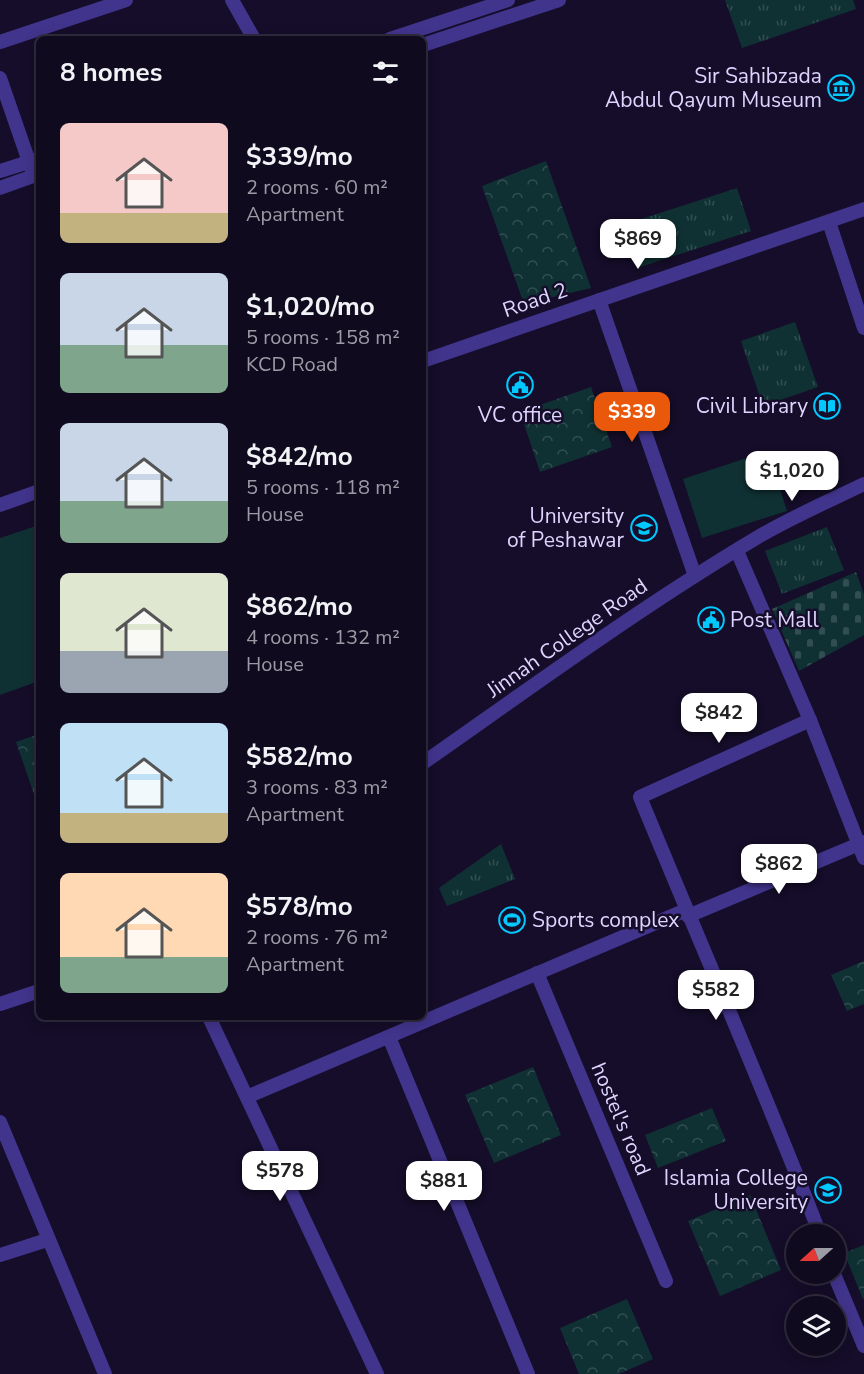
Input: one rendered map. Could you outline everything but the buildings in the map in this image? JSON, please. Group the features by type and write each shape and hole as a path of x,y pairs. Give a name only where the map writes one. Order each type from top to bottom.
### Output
{"street":[{"path":"0,42 126,0"},
{"path":"231,0 252,36"},
{"path":"399,36 508,0"},
{"path":"426,44 559,0"},
{"path":"0,78 35,160 0,171"},
{"path":"0,188 36,175"},
{"name":"Road 2","path":"426,360 864,209"},
{"path":"829,222 864,328"},
{"path":"599,300 695,576"},
{"name":"Jinnah College Road","path":"426,762 622,623 695,576 759,537 864,484"},
{"path":"0,505 36,492"},
{"path":"249,1096 537,973 687,913 862,848 737,551"},
{"path":"810,720 640,797 780,1132 815,1224"},
{"name":"hostel's road","path":"537,973 666,1281"},
{"path":"0,1004 36,992"},
{"path":"211,1020 249,1096 371,1372"},
{"path":"389,1037 528,1374"},
{"path":"0,1122 105,1374"},
{"path":"0,1255 48,1240"},
{"path":"839,1284 860,1324 864,1346"}],"green space":[{"path":"725,0 853,0 856,9 742,48"},
{"path":"546,161 591,288 524,304 482,186"},
{"path":"737,188 751,231 637,268 623,225"},
{"path":"795,322 818,387 763,406 741,341"},
{"path":"591,387 612,447 540,472 520,412"},
{"path":"768,451 787,511 702,538 683,479"},
{"path":"36,526 36,682 0,695 0,538"},
{"path":"827,527 844,570 782,594 765,551"},
{"path":"856,572 864,594 864,635 799,671 772,609"},
{"path":"36,735 36,800 16,742"},
{"path":"501,844 515,879 447,906 439,888"},
{"path":"864,961 864,1004 847,1011 831,975"},
{"path":"533,1067 561,1135 494,1163 465,1095"},
{"path":"712,1108 726,1141 658,1168 645,1135"},
{"path":"750,1195 781,1270 720,1296 688,1221"},
{"path":"864,1245 864,1299 846,1258 846,1252"},
{"path":"627,1299 653,1359 619,1374 579,1374 560,1328"}],"place":[{"name":"Sir Sahibzada Abdul Qayum Museum","path":"841,88"},
{"name":"VC office","path":"520,385"},
{"name":"Civil Library","path":"827,406"},
{"name":"University of Peshawar","path":"644,528"},
{"name":"Post Mall","path":"711,620"},
{"name":"Sports complex","path":"512,920"},
{"name":"Islamia College University","path":"828,1190"}]}
